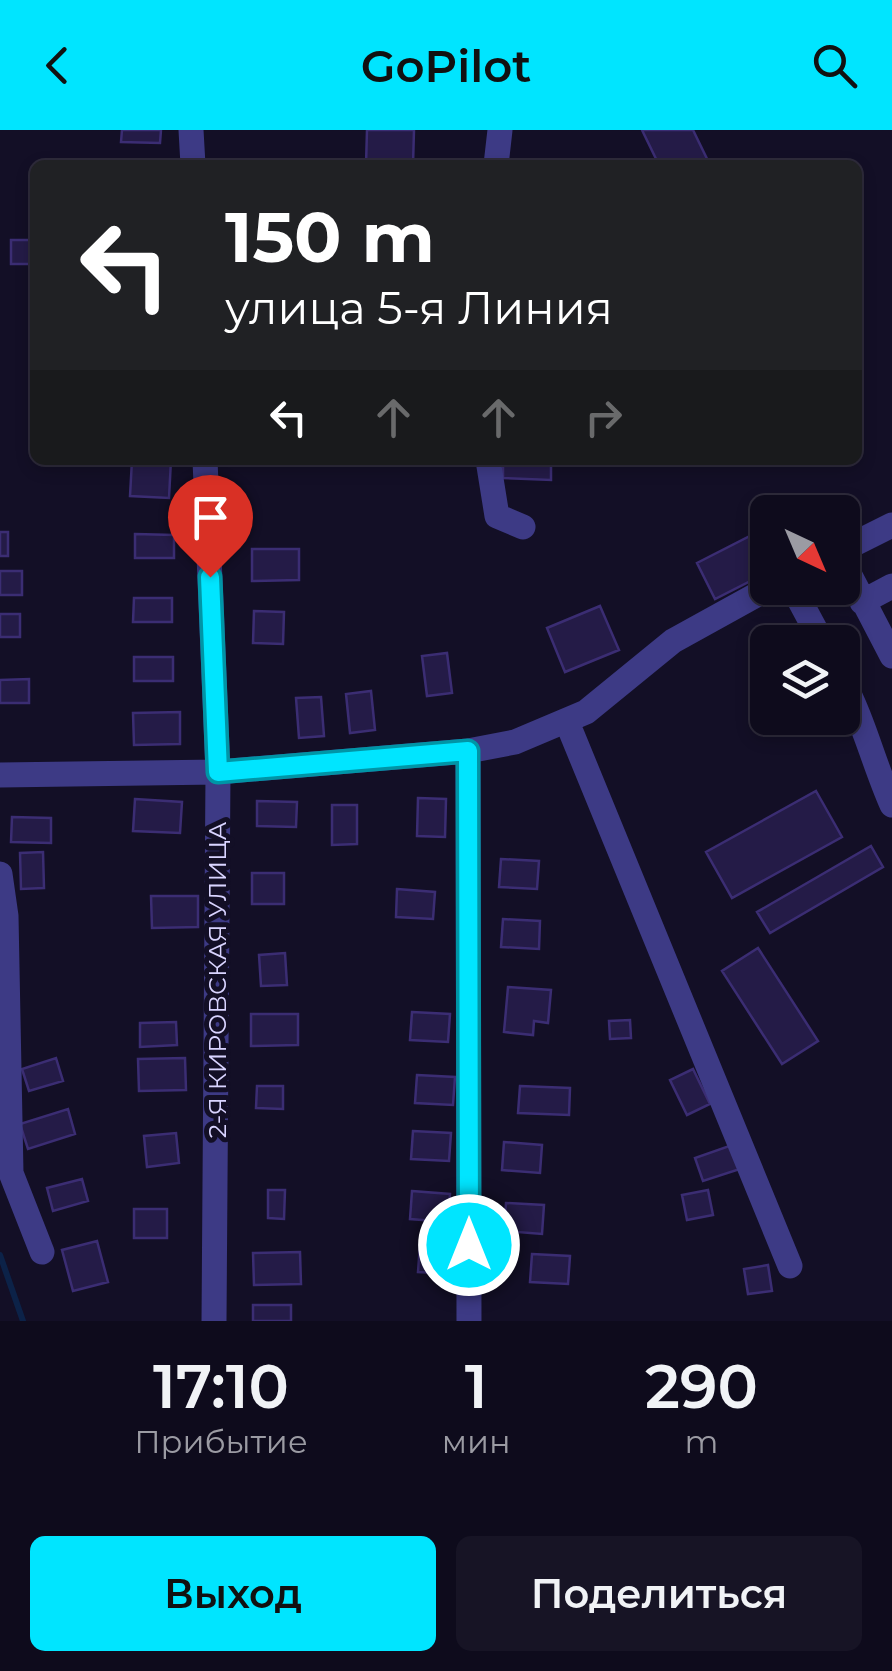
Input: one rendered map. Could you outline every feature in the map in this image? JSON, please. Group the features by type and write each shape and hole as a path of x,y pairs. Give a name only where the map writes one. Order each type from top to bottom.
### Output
{"street":[{"path":"191,130 193,160"},
{"path":"497,160 500,130"},
{"name":"2-Я КИРОВСКАЯ УЛИЦА","path":"205,465 218,772 214,1321"},
{"path":"489,465 497,516 523,527"},
{"path":"860,541 892,525"},
{"path":"862,602 892,586"},
{"path":"0,775 218,772 468,751 515,742 568,722 673,641 750,598"},
{"path":"860,598 892,656"},
{"path":"860,713 866,724 867,748 892,804"},
{"path":"568,722 790,1266"},
{"path":"468,751 469,1321"},
{"path":"0,874 6,916 11,1173 42,1252"}],"building":[{"path":"122,130 161,130 160,143 121,142"},
{"path":"367,130 414,130 413,160 366,160"},
{"path":"642,130 693,130 708,160 657,160"},
{"path":"11,240 30,240 30,264 11,264"},
{"path":"132,465 171,465 169,498 130,496"},
{"path":"503,465 551,465 551,480 503,478"},
{"path":"0,532 8,532 8,556 0,556"},
{"path":"135,534 174,535 174,558 135,558"},
{"path":"750,536 750,581 715,599 697,563"},
{"path":"252,549 299,549 299,580 252,581"},
{"path":"0,571 22,571 22,595 0,595"},
{"path":"134,598 172,598 172,622 133,622"},
{"path":"600,606 619,650 565,672 547,628"},
{"path":"254,611 284,612 283,644 253,643"},
{"path":"0,614 20,614 20,637 0,637"},
{"path":"447,653 452,693 427,696 422,656"},
{"path":"134,657 173,657 173,681 134,681"},
{"path":"29,679 29,703 0,703 0,680"},
{"path":"371,691 375,730 350,733 346,694"},
{"path":"321,697 324,736 299,738 296,698"},
{"path":"180,712 180,744 134,745 133,713"},
{"path":"816,791 842,837 732,898 706,852"},
{"path":"418,798 446,799 445,837 417,836"},
{"path":"135,799 182,802 180,833 133,831"},
{"path":"257,801 297,802 296,827 257,826"},
{"path":"332,805 357,805 357,844 332,845"},
{"path":"12,817 51,818 51,843 11,842"},
{"path":"871,846 883,867 770,933 757,912"},
{"path":"43,852 44,888 21,889 20,853"},
{"path":"501,859 539,861 537,889 499,887"},
{"path":"252,873 284,873 284,904 252,904"},
{"path":"397,889 435,892 433,919 396,917"},
{"path":"151,896 198,896 198,927 152,928"},
{"path":"503,919 540,921 539,949 501,947"},
{"path":"758,948 818,1041 782,1064 722,971"},
{"path":"285,953 287,985 261,986 259,955"},
{"path":"508,987 551,990 548,1023 534,1021 533,1035 504,1032"},
{"path":"412,1012 450,1014 448,1042 410,1040"},
{"path":"251,1014 298,1014 298,1045 251,1046"},
{"path":"630,1020 631,1038 610,1039 609,1021"},
{"path":"176,1022 177,1045 140,1047 140,1023"},
{"path":"56,1058 63,1081 29,1091 22,1069"},
{"path":"185,1058 186,1090 139,1091 138,1059"},
{"path":"693,1069 710,1104 687,1115 670,1080"},
{"path":"417,1075 455,1077 453,1105 415,1103"},
{"path":"257,1086 283,1086 283,1109 256,1108"},
{"path":"520,1086 570,1088 569,1115 518,1113"},
{"path":"68,1109 75,1134 28,1149 20,1124"},
{"path":"413,1131 451,1133 449,1161 411,1159"},
{"path":"176,1133 179,1163 147,1167 144,1136"},
{"path":"504,1142 542,1145 540,1173 502,1170"},
{"path":"732,1145 740,1169 703,1181 695,1158"},
{"path":"82,1179 88,1201 53,1211 47,1188"},
{"path":"268,1190 285,1190 284,1219 268,1218"},
{"path":"708,1190 713,1215 687,1220 682,1195"},
{"path":"412,1191 450,1194 448,1222 410,1219"},
{"path":"506,1203 544,1205 542,1234 504,1231"},
{"path":"134,1209 167,1209 167,1238 134,1238"},
{"path":"97,1241 108,1282 73,1291 62,1250"},
{"path":"420,1244 458,1246 456,1274 418,1272"},
{"path":"300,1252 301,1284 254,1285 253,1253"},
{"path":"532,1254 570,1256 568,1284 530,1282"},
{"path":"768,1265 772,1291 748,1294 744,1269"},
{"path":"253,1305 291,1305 291,1321 253,1321"}],"waterway":[{"path":"0,1255 23,1321"}],"route":[{"path":"210,577 218,772 468,751 469,1245"}]}
